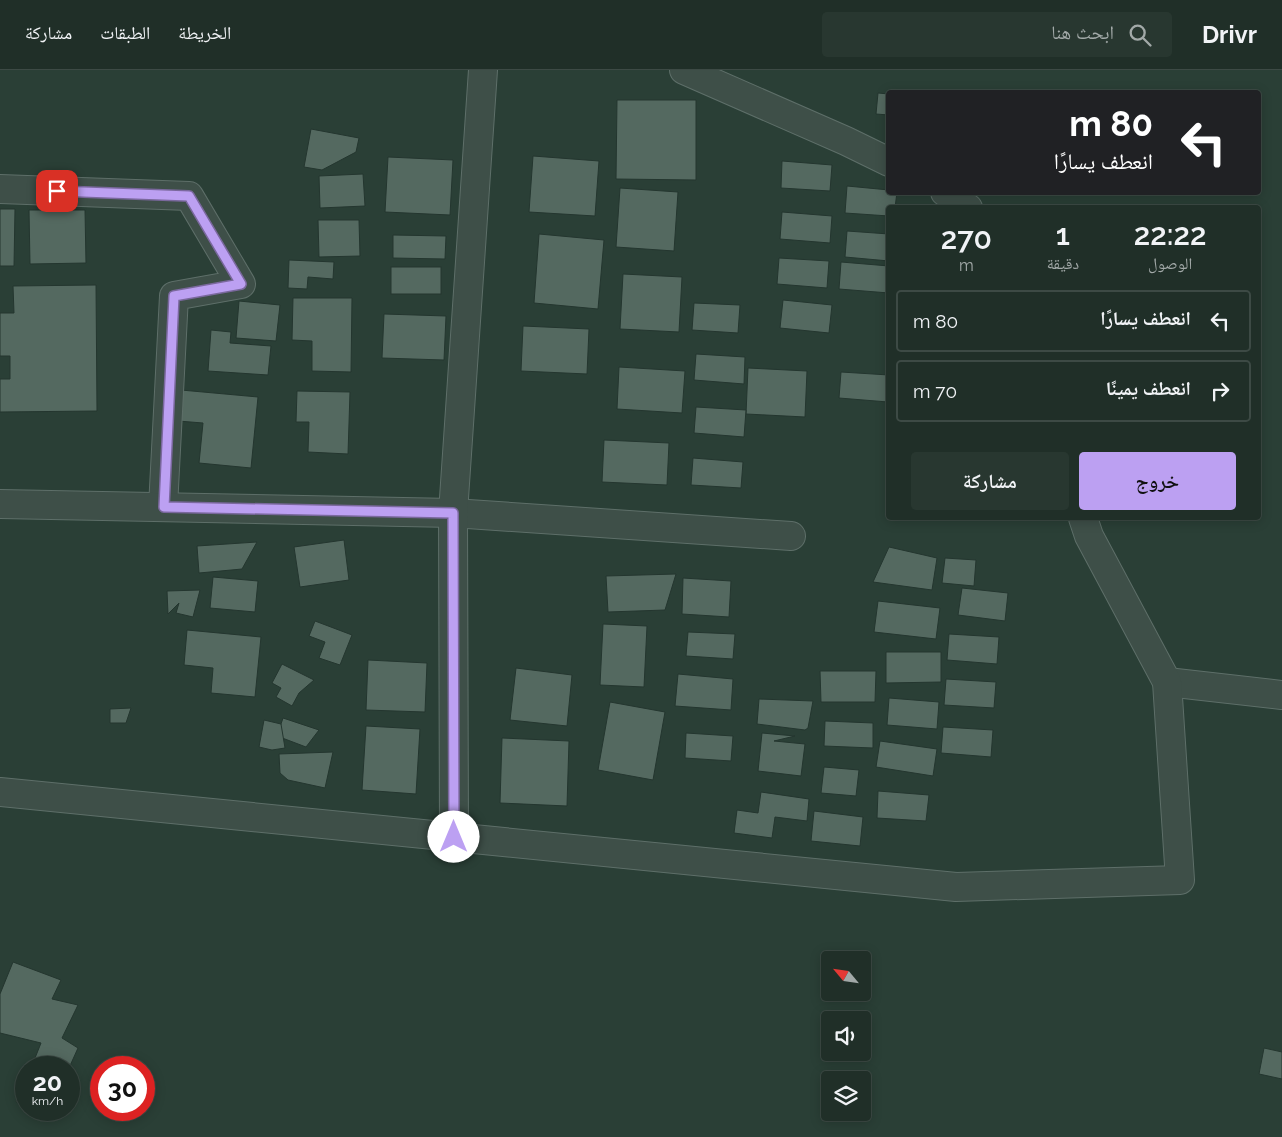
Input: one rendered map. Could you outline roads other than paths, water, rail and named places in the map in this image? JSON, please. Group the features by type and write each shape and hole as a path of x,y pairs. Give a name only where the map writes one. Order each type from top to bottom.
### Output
{"street":[{"path":"454,837 453,513 483,70"},
{"path":"684,70 886,161"},
{"path":"0,189 189,196 241,284 174,296 164,507"},
{"path":"948,195 964,205"},
{"path":"0,504 453,513 791,536"},
{"path":"0,792 956,887 1180,880 1167,682 1089,536 1084,520"},
{"path":"1167,682 1282,695"}]}
